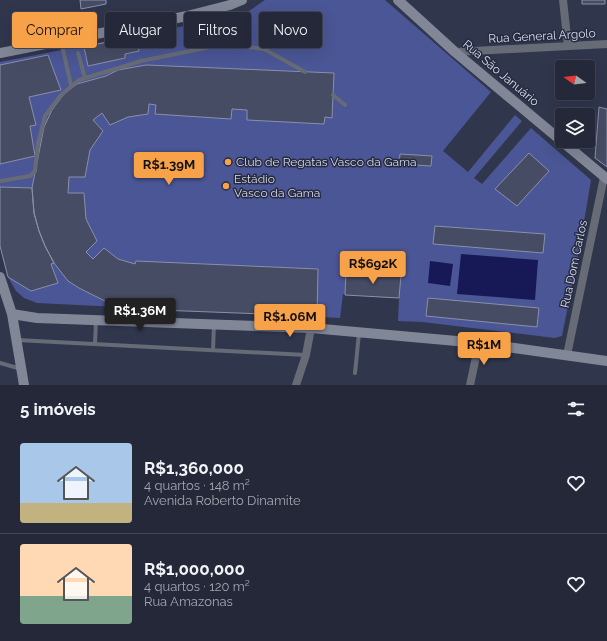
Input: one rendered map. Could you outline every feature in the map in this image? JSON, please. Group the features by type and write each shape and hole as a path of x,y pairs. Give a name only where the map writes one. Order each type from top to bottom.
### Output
{"street":[{"path":"97,33 218,8 242,0"},
{"name":"Rua São Januário","path":"398,0 455,52 606,178"},
{"path":"563,0 568,46"},
{"name":"Rua General Argolo","path":"455,52 607,44"},
{"path":"0,53 25,48"},
{"name":"Rua Dom Carlos","path":"567,355 606,178"},
{"path":"0,277 1,289 12,314 24,385"},
{"path":"12,314 37,318 311,328 479,343 607,361"},
{"path":"296,385 306,355 311,328"},
{"path":"470,385 479,343"}],"lane":[{"path":"218,8 219,12"},
{"path":"251,47 264,49 305,72"},
{"path":"63,48 71,85"},
{"path":"0,181 30,176 35,171 38,143 46,116 61,95 71,85 85,78 141,61 206,48"},
{"path":"78,52 85,78"},
{"path":"333,95 345,105"},
{"path":"95,344 96,320"},
{"path":"213,350 214,324"},
{"path":"355,373 359,332"},
{"path":"17,340 306,355"},
{"path":"0,363 21,369"}],"shaded area":[{"name":"Club de Regatas Vasco da Gama","path":"265,0 385,0 491,92 443,151 468,172 515,115 522,121 474,178 482,184 531,128 591,180 580,246 562,336 555,338 422,322 398,321 399,298 343,294 340,318 37,303 24,298 16,291 8,277 0,246 0,62 72,48 97,48 97,43 105,42 105,48 176,48 176,28 184,26 184,48 251,48 251,12 246,12"},
{"path":"461,254 538,260 535,300 457,294"},
{"path":"430,261 453,264 450,286 428,283"}],"building":[{"path":"80,0 106,0 106,4 81,9"},
{"path":"582,0 605,0 605,4 582,4"},
{"path":"105,43 105,48 138,48 139,51 125,54 125,58 88,66 84,48 97,48 97,44"},
{"path":"48,55 61,90 29,97 36,125 30,126 35,156 0,164 0,65"},
{"path":"146,65 334,73 332,118 325,117 324,124 247,120 247,110 232,109 231,119 155,114 156,105 149,104 148,114 128,117 110,125 102,113 93,120 103,131 90,150 85,177 69,177 68,193 84,193 86,219 97,241 86,252 93,259 104,248 118,259 135,264 136,261 318,269 317,316 132,309 109,303 79,288 68,281 54,263 39,231 34,213 32,188 44,127 52,110 64,94 77,84 106,76 118,70"},
{"path":"599,107 607,109 607,167 595,158"},
{"path":"529,153 549,171 517,206 495,189"},
{"path":"400,154 432,156 431,166 399,164"},
{"path":"0,187 32,188 34,213 45,246 54,263 51,264 58,283 31,291 8,277 0,246"},
{"path":"435,226 545,234 543,253 433,244"},
{"path":"346,272 401,275 399,298 345,295"},
{"path":"428,298 539,308 537,327 426,316"}],"place":[{"name":"Club de Regatas Vasco da Gama","path":"228,162"},
{"name":"Estádio Vasco da Gama","path":"226,186"}]}
